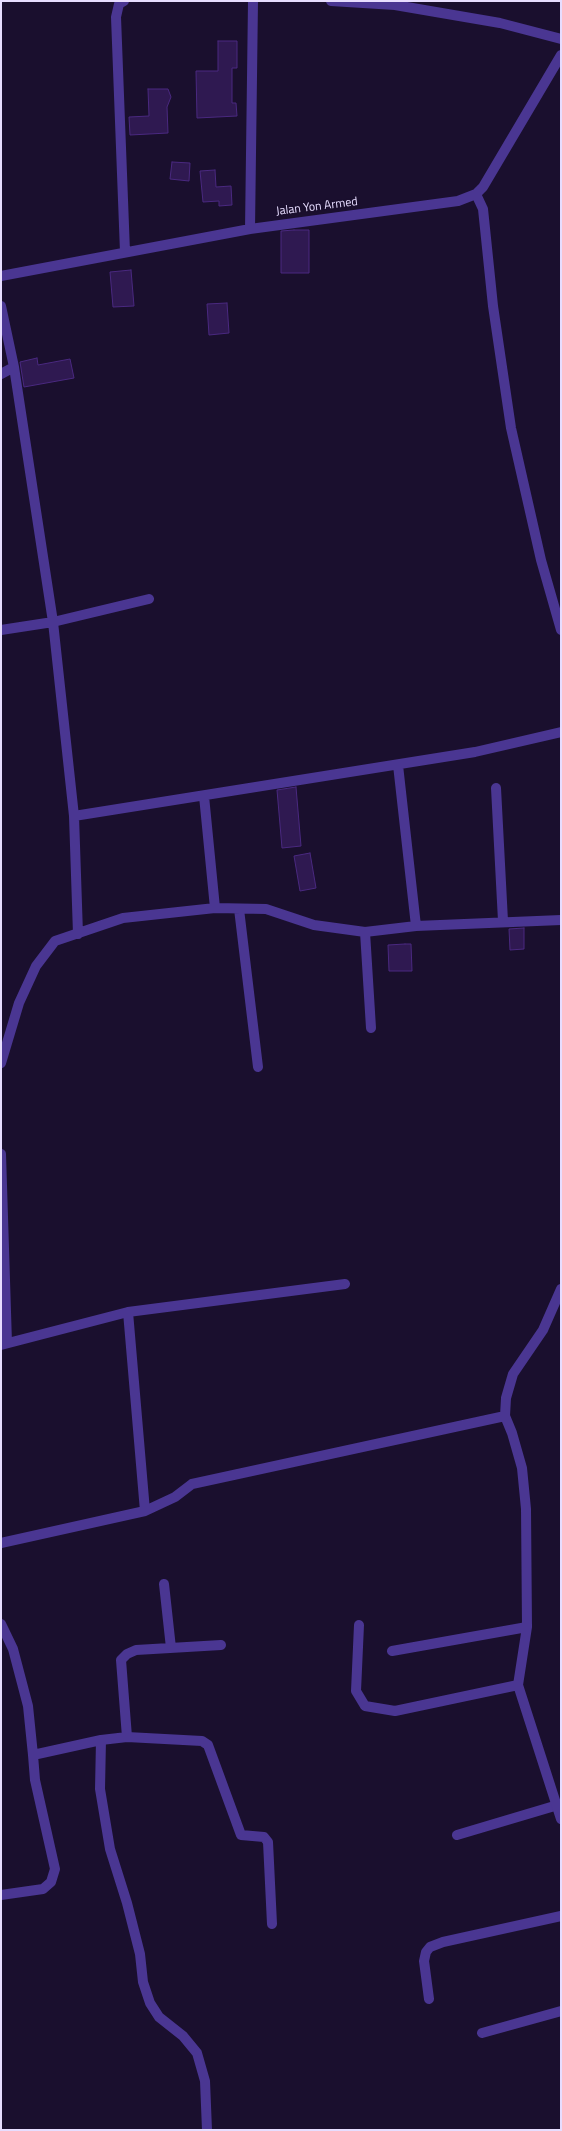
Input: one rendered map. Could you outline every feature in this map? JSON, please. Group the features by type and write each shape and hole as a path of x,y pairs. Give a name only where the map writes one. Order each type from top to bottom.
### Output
{"street":[{"path":"124,1 119,4 116,17 125,252"},
{"path":"250,229 253,1"},
{"path":"331,1 395,5 500,23 561,38"},
{"path":"561,55 483,187 476,194 483,209 493,306 511,428 541,560 561,630"},
{"name":"Jalan Yon Armed","path":"1,276 250,229 458,201 476,194"},
{"path":"1,306 14,367 53,622 74,816 78,934"},
{"path":"1,374 14,367"},
{"path":"1,630 53,622 149,599"},
{"path":"74,816 475,752 561,732"},
{"path":"398,765 416,926"},
{"path":"496,788 503,921"},
{"path":"204,796 215,908"},
{"path":"1,1064 19,1003 36,966 55,941 123,918 215,908 266,909 314,924 365,932 416,926 503,921 561,920"},
{"path":"239,909 258,1067"},
{"path":"365,932 371,1028"},
{"path":"1,1154 4,1344 128,1312 345,1284"},
{"path":"561,1289 543,1330 513,1374 506,1398 505,1416 512,1433 522,1468 526,1509 527,1627 518,1685 559,1805 561,1819"},
{"path":"128,1312 145,1511"},
{"path":"1,1543 145,1511 175,1497 192,1484 505,1416"},
{"path":"164,1584 171,1648"},
{"path":"1,1624 13,1649 28,1706 34,1755 35,1780 55,1869 51,1882 43,1889 1,1895"},
{"path":"359,1625 356,1691 365,1706 395,1711 518,1685"},
{"path":"392,1651 527,1627"},
{"path":"128,1737 121,1660 127,1654 136,1650 221,1645"},
{"path":"34,1755 101,1740 128,1737 202,1741 208,1745 241,1835 264,1837 268,1842 272,1924"},
{"path":"101,1740 100,1789 110,1849 127,1903 140,1954 143,1982 150,2003 159,2017 183,2036 197,2052 205,2081 207,2130"},
{"path":"457,1835 559,1805"},
{"path":"429,1998 424,1961 426,1952 430,1947 443,1942 561,1916"},
{"path":"482,2033 561,2011"}],"building":[{"path":"218,41 237,41 237,68 232,68 232,103 236,103 237,116 197,118 196,71 218,71"},
{"path":"148,89 168,89 171,97 167,107 168,133 130,135 129,117 149,116"},
{"path":"172,162 190,163 189,181 170,179"},
{"path":"215,170 216,187 231,186 232,205 219,206 219,201 203,202 200,171"},
{"path":"309,230 309,273 281,273 281,231"},
{"path":"131,270 134,306 113,307 110,272"},
{"path":"227,303 229,333 209,335 207,304"},
{"path":"37,358 38,365 70,359 74,378 24,387 20,362"},
{"path":"296,787 301,846 282,848 277,790"},
{"path":"310,853 316,888 300,891 294,856"},
{"path":"524,928 524,949 510,950 509,929"},
{"path":"411,944 412,971 389,971 388,945"}]}
